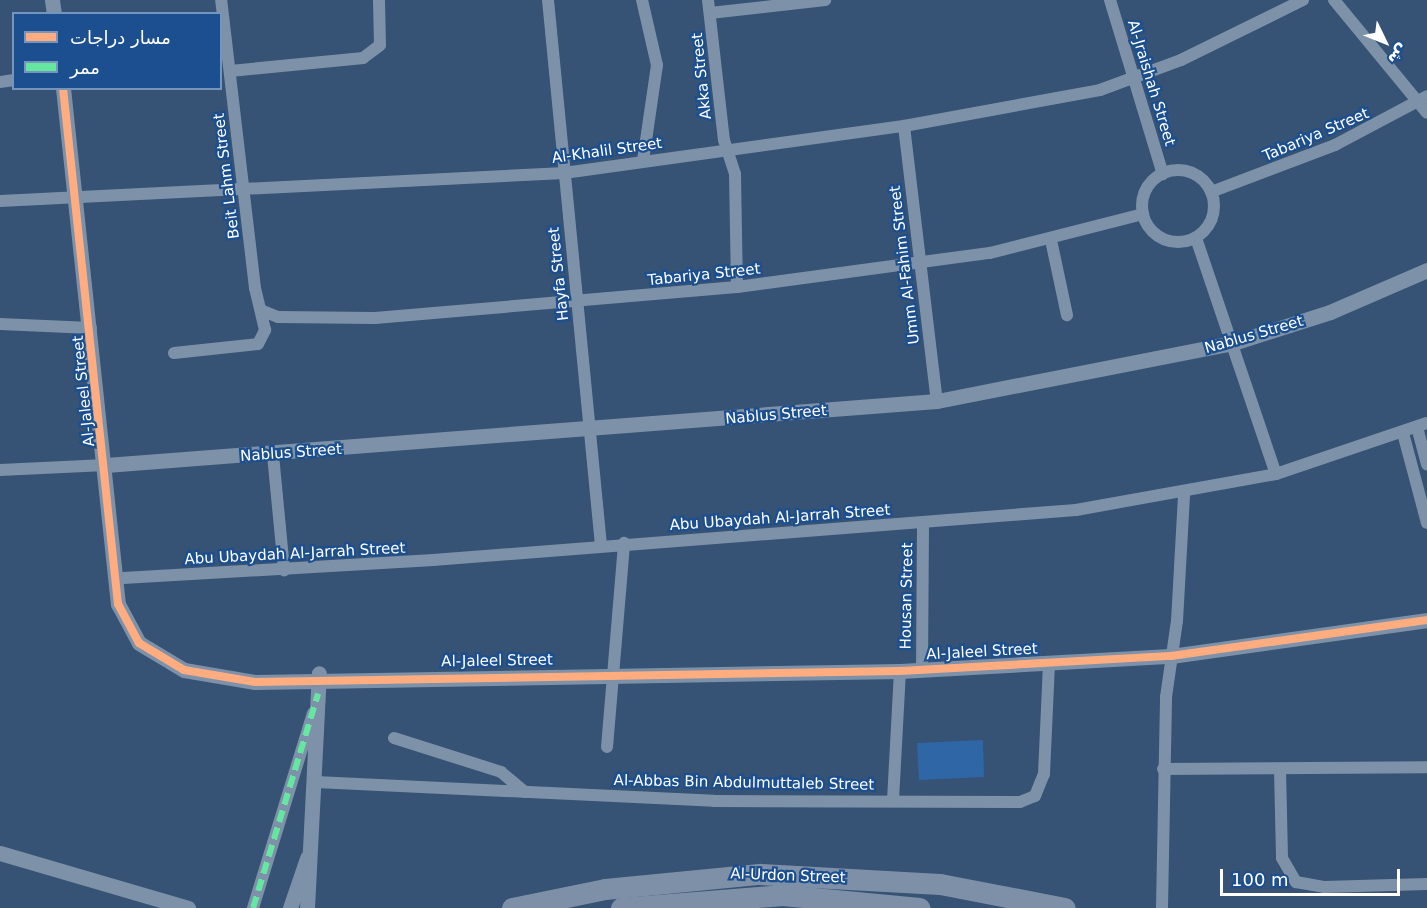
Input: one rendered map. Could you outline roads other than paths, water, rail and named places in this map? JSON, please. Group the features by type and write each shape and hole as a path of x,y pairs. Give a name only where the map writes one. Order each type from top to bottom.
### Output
{"highway":[{"name":"Al-Urdon Street","path":"512,908 725,874 801,875 940,884 1065,908"},
{"path":"800,898 801,875"},
{"name":"Al-Urdon Street","path":"621,908 800,898 919,908"}],"street":[{"name":"Beit Lahm Street","path":"221,0 255,288 264,311"},
{"path":"230,71 363,58 380,45 379,0"},
{"name":"Hayfa Street","path":"548,0 601,545"},
{"path":"642,0 657,65 643,161"},
{"name":"Akka Street","path":"708,0 727,149 735,174 737,287"},
{"path":"710,13 825,0"},
{"name":"Al-Jraishah Street","path":"1110,0 1162,174"},
{"name":"Al-Khalil Street","path":"0,201 243,187 564,173 904,126 1050,101 1134,78 1303,0"},
{"path":"1334,0 1424,104"},
{"name":"Al-Jaleel Street","path":"63,90 77,196 110,509 130,615 162,653 210,668 320,681"},
{"name":"Tabariya Street","path":"1211,192 1309,156 1424,104"},
{"name":"Umm Al-Fahim Street","path":"904,126 937,401"},
{"path":"1190,173 1211,192 1212,218 1196,238 1163,239 1143,214 1146,191 1162,174 1190,173"},
{"name":"Tabariya Street","path":"264,311 278,317 375,318 577,303 737,287 919,266 1051,240 1143,214"},
{"path":"1196,238 1276,474"},
{"path":"1051,240 1067,315"},
{"name":"Nablus Street","path":"106,465 591,432 937,401 1233,343 1330,312 1427,270"},
{"path":"174,353 258,344 265,330 264,311"},
{"path":"0,324 91,328"},
{"path":"1422,425 1427,465"},
{"name":"Abu Ubaydah Al-Jarrah Street","path":"123,578 284,570 624,543 923,524 1184,494 1276,474 1422,425"},
{"path":"1403,433 1427,523"},
{"path":"273,455 284,570"},
{"path":"0,470 106,465"},
{"path":"1162,908 1163,769 1184,494"},
{"name":"Al-Jaleel Street","path":"110,509 108,539 118,604 139,643 160,660 207,675 320,681 615,673 900,671 1171,656 1427,620"},
{"name":"Housan Street","path":"922,669 923,524"},
{"path":"607,747 615,673 624,543"},
{"name":"Al-Abbas Bin Abdulmuttaleb Street","path":"316,782 714,801 1020,802 1035,796 1046,764 1049,662"},
{"path":"893,800 900,671"},
{"path":"307,908 308,855 316,782 320,681"},
{"path":"253,908 320,681"},
{"path":"394,738 501,772 525,792"},
{"path":"1163,769 1427,767"},
{"path":"1280,769 1282,858 1296,882 1324,887 1427,884"},
{"path":"0,853 188,908"},
{"path":"290,908 308,855"}]}
